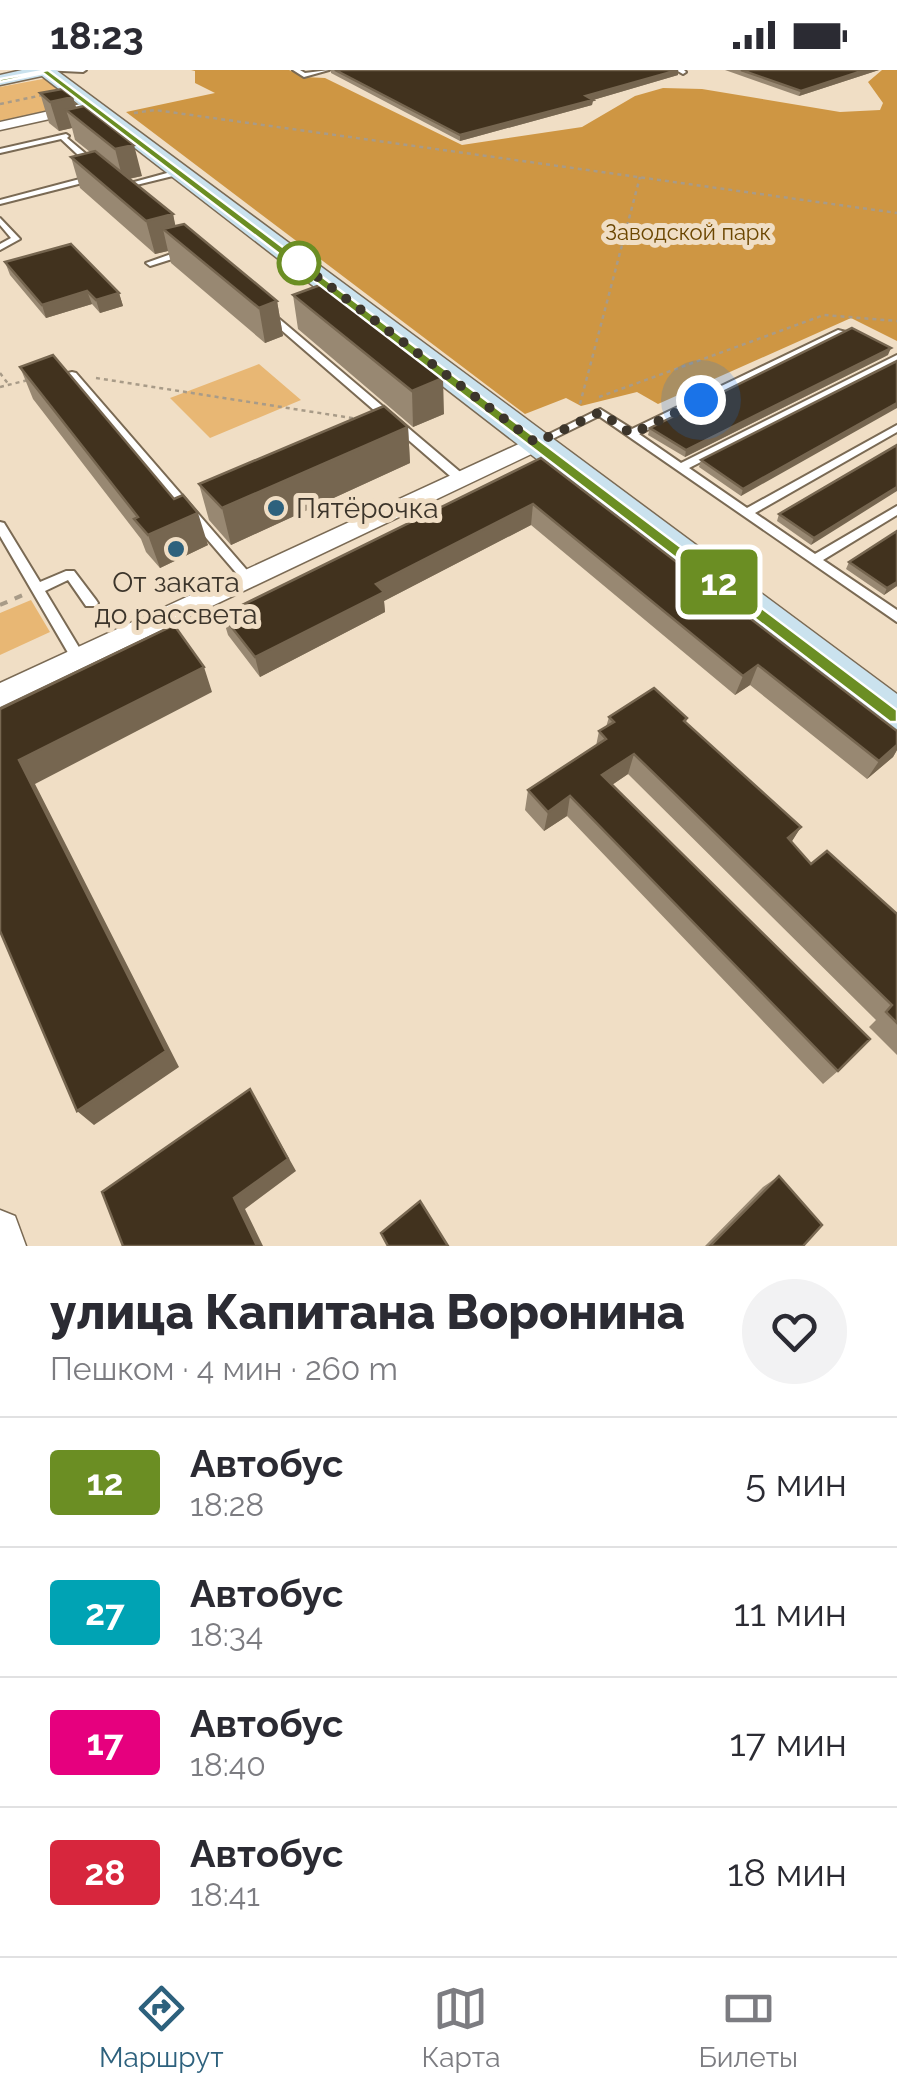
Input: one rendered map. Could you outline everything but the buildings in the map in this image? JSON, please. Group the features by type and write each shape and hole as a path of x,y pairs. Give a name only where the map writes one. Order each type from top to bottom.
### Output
{"street":[{"path":"0,80 45,70 91,106 109,126 178,172 347,305 897,716"},
{"path":"0,126 91,106"},
{"path":"0,696 536,443"},
{"path":"0,1232 5,1246"}],"lane":[{"path":"45,70 83,70"},
{"path":"296,70 304,75 326,70"},
{"path":"0,152 75,134"},
{"path":"62,137 135,200"},
{"path":"120,187 178,172"},
{"path":"0,202 106,174"},
{"path":"0,220 16,240 0,247"},
{"path":"150,263 193,250 178,237"},
{"path":"254,301 460,479"},
{"path":"284,327 298,322"},
{"path":"632,434 841,332"},
{"path":"680,468 897,358"},
{"path":"72,375 248,580"},
{"path":"536,443 600,412 895,613"},
{"path":"380,432 398,425"},
{"path":"746,513 897,428"},
{"path":"192,514 208,507"},
{"path":"814,560 897,510"},
{"path":"1,529 79,658"},
{"path":"37,589 70,574 90,603"}],"path":[{"path":"0,104 58,92"},
{"path":"145,110 897,212"},
{"path":"580,404 640,177"},
{"path":"598,397 824,315 897,321"},
{"path":"0,373 9,385"},
{"path":"0,388 50,374 72,375 398,425"},
{"path":"0,605 37,589"}],"shaded area":[{"path":"48,78 80,103 0,121 0,87"},
{"path":"259,364 301,400 210,438 170,398"},
{"path":"31,600 50,632 0,655 0,613"}],"green space":[{"name":"Заводской парк","path":"191,70 289,70 305,77 325,78 462,145 582,127 635,96 663,88 702,89 840,112 880,110 883,103 868,82 882,70 897,70 897,341 851,318 658,404 637,392 581,406 566,398 525,414 126,112 215,93 195,83 195,71"}],"bus line":[{"name":"12","path":"0,79 45,70 897,716"}],"place":[{"name":"Пятёрочка","path":"276,508"},
{"name":"От заката до рассвета","path":"176,549"}],"route":[{"path":"299,263 294,259 536,443 600,412 632,434 701,400"}]}
